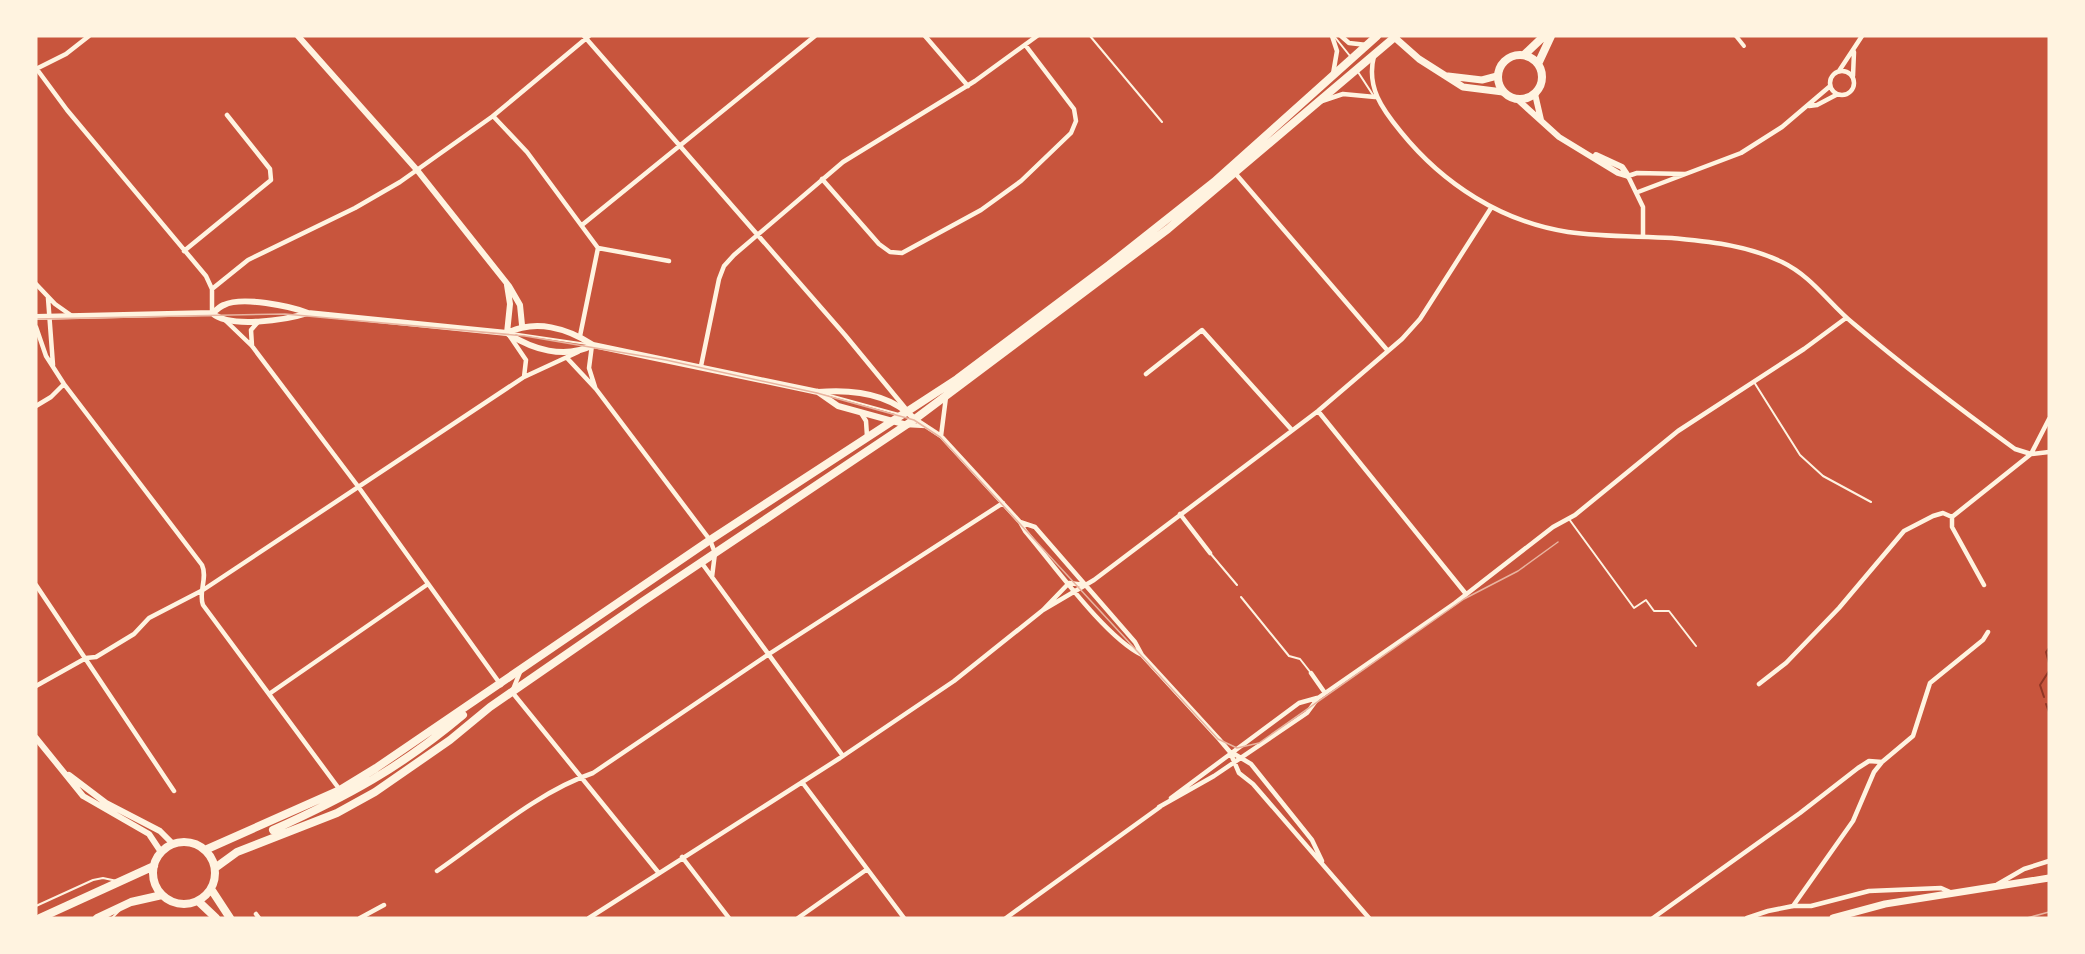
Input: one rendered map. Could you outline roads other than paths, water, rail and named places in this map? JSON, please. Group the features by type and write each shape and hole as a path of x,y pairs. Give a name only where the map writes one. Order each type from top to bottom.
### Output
{"main road":[{"path":"214,868 237,852 337,813 375,792 450,740 472,720 512,692 907,425 1099,282 1235,173 1395,36 1419,59 1463,87 1503,92 1517,99 1534,94 1542,80 1538,64 1551,36"},
{"path":"1503,92 1497,76 1499,68 1509,57 1524,55 1544,36"},
{"path":"205,850 339,790 485,696 710,540 889,421 957,379 1153,231 1232,166 1373,40"},
{"path":"1524,55 1538,64"},
{"path":"1446,76 1482,80 1497,76"},
{"path":"273,830 348,796 377,779 431,741 485,696"},
{"path":"431,741 472,720"},
{"path":"187,842 205,850 214,868 211,889 198,901 179,904 162,895 154,883 154,866 161,852 173,844 187,842"},
{"path":"40,918 154,866"},
{"path":"1833,918 1885,904 1998,884 2049,878"},
{"path":"211,889 230,918"},
{"path":"97,918 121,907 162,895"},
{"path":"198,901 216,918"}],"street":[{"path":"90,36 66,54 36,68 67,110 206,276 212,289 213,313"},
{"path":"298,36 417,170 506,281 519,300 522,326"},
{"path":"582,225 814,36"},
{"path":"924,36 968,86"},
{"path":"701,366 721,272 729,261 822,179 863,148 968,86 1037,36"},
{"path":"1333,36 1337,51 1333,74"},
{"path":"1341,36 1350,43 1373,40"},
{"path":"1736,36 1744,46"},
{"path":"1836,95 1830,87 1830,78 1839,71 1854,52 1863,36"},
{"path":"212,289 248,260 355,208 417,170 493,116 587,37 757,236 862,354 904,412"},
{"path":"822,179 879,244 890,252 905,251 981,210 1021,181 1068,137 1075,125 1074,109 1026,46"},
{"path":"1378,52 1371,66 1375,97 1418,153 1460,188 1491,208 1556,230 1701,241 1757,251 1799,272 1814,283 1846,318 2015,449 2031,453 2049,452"},
{"path":"1809,106 1817,105 1836,95 1842,96 1850,93 1854,85 1854,52"},
{"path":"1839,71 1847,72 1853,77"},
{"path":"1638,192 1749,148 1809,106 1830,87"},
{"path":"1317,104 1343,94 1375,97"},
{"path":"1534,94 1542,123"},
{"path":"1517,99 1542,123 1618,173 1628,176 1637,173 1686,174"},
{"path":"184,251 271,180 270,169 227,115"},
{"path":"493,116 526,153 598,248 669,261"},
{"path":"1235,173 1388,351"},
{"path":"1628,176 1638,192 1643,207 1643,235"},
{"path":"1043,610 1076,592 1318,411 1388,351 1420,319 1491,208"},
{"path":"580,336 598,248"},
{"path":"506,281 510,304 507,333 526,360 524,376"},
{"path":"36,284 48,298 72,316"},
{"path":"48,298 53,365"},
{"path":"213,313 225,304 248,303 293,307 308,313"},
{"path":"36,317 213,313 226,321 252,346 357,485 501,685"},
{"path":"226,321 262,320 308,313 507,333 531,347 555,351 583,350"},
{"path":"1159,807 1242,757 1307,713 1318,698 1466,594 1553,527 1569,519 1678,431 1846,318"},
{"path":"252,346 251,330 262,320"},
{"path":"507,333 522,326 551,328 580,336 592,345 818,392 847,390 893,401 904,412 929,426 941,436 1020,522 1076,592 1128,648 1143,656"},
{"path":"36,327 46,356 64,384 197,557 204,570 203,605 339,790"},
{"path":"1146,374 1202,330 1291,429"},
{"path":"36,686 86,658 96,657 134,634 149,618 202,590 524,376 592,345"},
{"path":"592,345 589,368 596,389"},
{"path":"555,351 567,358 596,389 710,540 715,553 712,577"},
{"path":"36,406 51,398 64,384"},
{"path":"818,392 838,406 907,425 929,426"},
{"path":"941,436 946,397"},
{"path":"1318,411 1466,594"},
{"path":"861,413 866,421 867,436"},
{"path":"1952,517 2031,453 2049,419"},
{"path":"437,871 572,780 593,774 768,654 1003,503"},
{"path":"1758,684 1786,663 1839,608 1904,531 1943,513 1952,517"},
{"path":"1180,514 1210,553"},
{"path":"1952,517 1952,527 1984,585"},
{"path":"1020,522 1035,527 1135,642 1143,656 1230,752 1239,773 1253,784 1304,846 1323,864 1369,918"},
{"path":"702,562 843,756"},
{"path":"1069,583 1085,585"},
{"path":"589,918 682,856 843,756 978,663 1043,610 1069,583"},
{"path":"270,694 428,584"},
{"path":"36,585 174,791"},
{"path":"1793,906 1853,821 1867,783 1882,762 1913,736 1928,689 1934,678 1983,640 1988,632"},
{"path":"520,672 512,692 658,872"},
{"path":"1311,673 1325,693"},
{"path":"1006,918 1299,703 1318,698"},
{"path":"36,738 88,800 149,834 161,852"},
{"path":"1230,752 1251,764 1312,840 1323,864"},
{"path":"1653,918 1800,813 1858,768 1869,761 1882,762"},
{"path":"62,770 106,803 160,831 173,844"},
{"path":"802,782 904,918"},
{"path":"682,856 729,918"},
{"path":"1998,884 2024,870 2049,861"},
{"path":"798,918 866,870"},
{"path":"1748,918 1793,906 1811,906 1869,891 1941,888 1951,892"},
{"path":"360,918 384,905"}],"lane":[{"path":"1090,36 1162,122"},
{"path":"1333,36 1352,58 1356,70 1375,97"},
{"path":"1333,74 1356,70"},
{"path":"522,326 525,335"},
{"path":"507,333 592,345"},
{"path":"1754,382 1800,455 1823,476 1870,502"},
{"path":"818,392 886,410 904,412"},
{"path":"886,410 904,412"},
{"path":"1569,519 1634,608 1646,600 1654,611 1669,611 1696,646"},
{"path":"1210,553 1237,585"},
{"path":"1241,597 1289,656 1300,659 1311,673"},
{"path":"36,906 93,880 103,878 118,881"},
{"path":"112,918 116,916 121,907"}],"waterway":[{"path":"2049,648 2046,652 2049,663"},
{"path":"2044,697 2040,685 2049,671"},
{"path":"2046,704 2049,712"}],"tram line":[{"path":"36,319 285,314 525,336 666,360 817,393 914,420 940,437 1218,739 1237,748 1259,743 1464,599 1518,571 1558,542"},
{"path":"2027,918 2049,912"}]}
